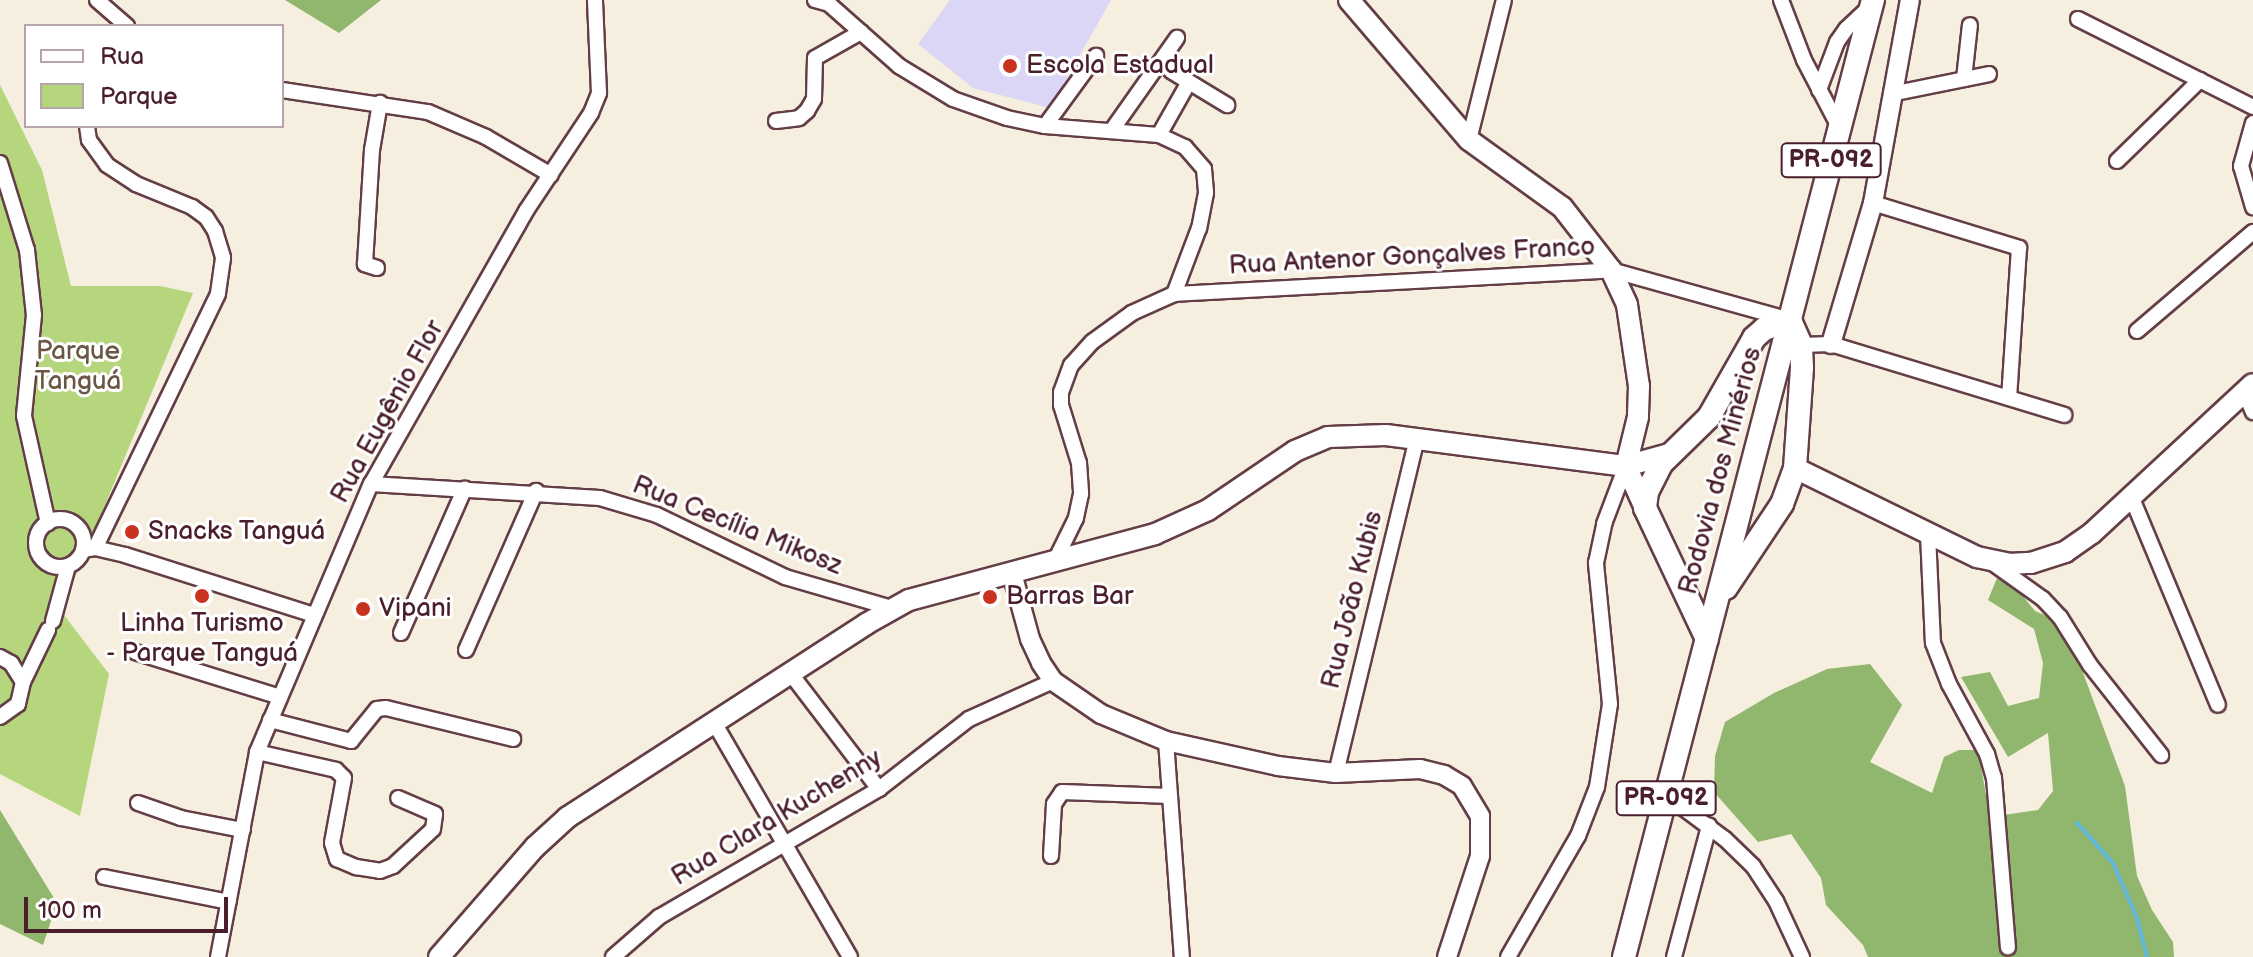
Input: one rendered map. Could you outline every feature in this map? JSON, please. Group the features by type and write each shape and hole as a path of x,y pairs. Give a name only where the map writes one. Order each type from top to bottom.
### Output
{"main road":[{"path":"1349,0 1469,140 1562,207 1611,270 1627,305 1639,386 1638,417 1626,466 1707,639"},
{"name":"Rodovia dos Minérios","path":"1624,957 1872,3"},
{"path":"1645,508 1653,477 1709,417 1754,338 1764,329 1790,320 1801,345 1795,468 1777,512 1716,602"},
{"path":"1795,468 1990,562 2031,563 2065,552 2092,533 2248,388"},
{"path":"439,957 550,832 892,608 930,593 1128,543 1184,522 1310,443 1347,435 1417,438 1626,466 1673,453"}],"street":[{"path":"97,0 124,24"},
{"name":"Rua Eugênio Flor","path":"218,957 257,752 371,484 526,211 582,131 599,93 595,0"},
{"path":"815,0 829,4 899,66 953,99 1007,118 1045,126 1159,135 1185,147 1204,169 1206,193 1189,260 1174,294 1132,313 1092,342 1071,365 1061,392 1061,405 1079,463 1081,494 1076,518 1054,563"},
{"path":"1469,140 1504,0"},
{"path":"1781,0 1819,90 1839,127"},
{"name":"PR-092","path":"1831,344 1873,203 1910,0"},
{"path":"1819,90 1846,29 1872,3"},
{"path":"2078,19 2253,107"},
{"path":"1964,79 1970,25"},
{"path":"776,121 799,118 807,111 814,99 815,58 861,32"},
{"path":"1112,130 1177,38"},
{"path":"1045,126 1096,56"},
{"path":"1171,71 1227,105"},
{"path":"1891,94 1989,74"},
{"path":"2117,161 2200,80"},
{"path":"1159,135 1189,82"},
{"path":"284,90 428,112 486,137 551,175"},
{"path":"377,268 365,264 372,150 380,103"},
{"path":"2253,123 2241,166 2253,207"},
{"path":"0,717 18,704 23,682 50,626 68,566 89,549 218,294 223,258 215,231 206,217 192,207 136,184 107,165 89,140 87,128"},
{"path":"0,163 27,250 34,315 24,416 48,523"},
{"path":"1873,203 2019,248 2009,398"},
{"path":"2137,331 2253,232"},
{"name":"Rua Antenor Gonçalves Franco","path":"1174,294 1611,270 1790,320"},
{"path":"1801,345 1831,344 2064,415"},
{"path":"2248,388 2253,412"},
{"name":"Rua João Kubis","path":"1336,773 1417,438"},
{"path":"1508,957 1578,836 1597,787 1610,704 1597,604 1596,563 1604,524 1626,466"},
{"name":"Rua Cecília Mikosz","path":"371,484 536,491 600,498 641,509 785,577 892,608"},
{"path":"401,633 465,488"},
{"path":"466,650 536,491"},
{"path":"2131,496 2218,705"},
{"path":"68,566 48,563 39,552 37,539 48,523 64,519 75,524 89,549"},
{"path":"1928,534 1933,643 1949,684 1987,754 1994,778 2008,947"},
{"path":"89,549 314,615"},
{"path":"1990,562 2043,599 2060,617 2090,665 2161,755"},
{"path":"1012,573 1030,639 1053,681 1101,714 1166,741 1297,770 1336,773 1433,771 1456,780 1469,793 1480,816 1480,856 1447,957"},
{"path":"135,652 280,697"},
{"path":"0,657 11,663 23,682"},
{"path":"791,674 879,789"},
{"name":"Rua Clara Kuchenny","path":"613,957 659,917 879,789 969,719 1053,681"},
{"path":"270,720 351,741 377,709 386,708 513,739"},
{"path":"715,724 850,957"},
{"path":"1166,741 1182,957"},
{"path":"257,752 336,770 344,778 332,843 337,859 356,867 380,871 393,866 433,829 435,814 398,798"},
{"path":"1051,856 1054,804 1062,792 1170,796"},
{"path":"1667,796 1709,826 1753,866 1776,901 1802,957"},
{"path":"138,803 181,818 243,830"},
{"path":"1674,957 1709,826"},
{"path":"104,877 229,902"}],"shaded area":[{"name":"Escola Estadual","path":"950,0 1111,0 1050,108 973,88 918,44"}],"green space":[{"path":"285,0 381,0 339,33"},
{"name":"Parque Tanguá","path":"0,85 42,170 71,286 160,286 193,293 61,611 109,674 80,816 0,774"},
{"path":"1997,578 2016,588 2035,611 2056,620 2072,643 2125,786 2137,876 2152,910 2173,942 2174,957 1868,957 1863,945 1826,905 1821,878 1791,834 1758,842 1714,792 1715,756 1725,722 1774,693 1827,669 1870,664 1902,705 1870,762 1932,793 1944,757 1959,750 1978,750 1990,817 2038,810 2053,791 2048,733 2008,757 1961,677 1990,672 2008,706 2039,698 2043,663 2034,629 1988,600"},
{"path":"0,810 57,903 43,945 0,924"}],"waterway":[{"path":"2077,823 2113,863 2137,918 2147,957"}],"place":[{"name":"Escola Estadual","path":"1010,66"},
{"name":"Snacks Tanguá","path":"132,532"},
{"name":"Linha Turismo - Parque Tanguá","path":"202,596"},
{"name":"Barras Bar","path":"990,597"},
{"name":"Vipani","path":"363,609"}]}
